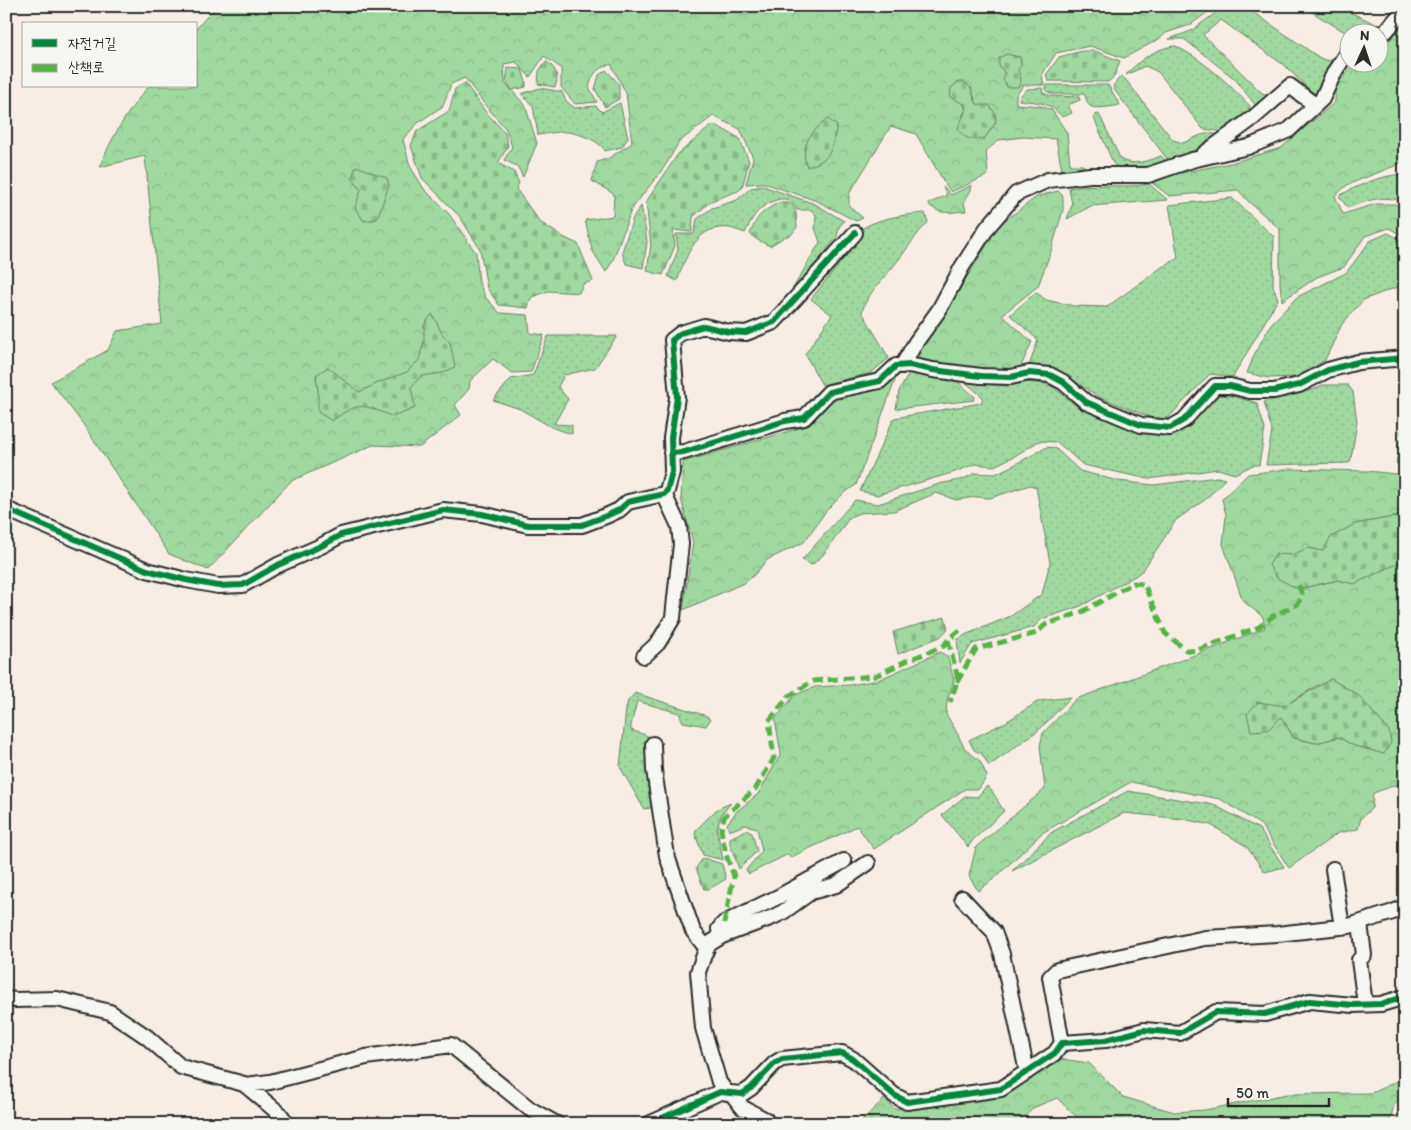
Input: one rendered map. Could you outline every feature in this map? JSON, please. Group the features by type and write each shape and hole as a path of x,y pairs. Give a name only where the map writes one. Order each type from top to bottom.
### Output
{"street":[{"path":"1388,29 1403,11"},
{"path":"902,366 916,342 939,310 962,267 987,228 1016,194 1048,180 1090,175 1148,176 1196,159 1248,147 1289,130 1322,99 1338,66"},
{"path":"1196,159 1253,118 1290,86 1315,105"},
{"path":"6,509 147,570 218,586 243,585 278,564 321,546 341,535 443,510 482,514 528,525 582,525 619,510 628,502 664,494 667,491 672,472 670,438 677,397 672,340 681,333 704,326 728,332 746,333 774,322 856,233"},
{"path":"671,453 684,452 785,421 804,418 829,392 880,381 896,366 910,365 981,376 1050,375 1063,382 1086,402 1141,425 1170,428 1184,420 1215,386 1230,386 1250,391 1274,391 1299,385 1328,370 1358,362 1405,358"},
{"path":"644,656 658,643 673,618 681,544 679,526 664,494"},
{"path":"653,744 654,770 668,856 693,931 707,949"},
{"path":"722,936 719,928 724,923 780,896 844,861"},
{"path":"766,1120 748,1118 743,1108 719,1082 703,1028 698,972 707,949 709,944 722,936 783,912 811,892 836,885 868,863"},
{"path":"1333,869 1342,927"},
{"path":"962,898 994,932 1002,954 1027,1072"},
{"path":"1062,1044 1050,977 1057,970 1205,938 1277,934 1342,927 1360,923 1405,907"},
{"path":"1360,923 1364,955 1359,960 1365,1004"},
{"path":"649,1124 720,1092 742,1094 751,1088 775,1063 782,1059 842,1053 853,1059 894,1095 907,1102 1001,1089 1055,1053 1062,1044 1106,1040 1144,1030 1180,1033 1216,1012 1265,1014 1310,1001 1381,1004 1405,997"},
{"path":"6,998 16,1000 57,999 110,1012 147,1037 181,1067 244,1085 270,1082 366,1057 451,1045 530,1109 557,1124"},
{"path":"244,1085 280,1114 286,1124"}],"green space":[{"path":"216,6 1216,6 1190,25 1166,33 1159,39 1124,58 1090,46 1056,53 1042,75 1044,85 1024,85 1016,95 1016,104 1041,106 1052,110 1067,133 1070,165 1083,165 1085,168 1062,170 1056,139 1023,137 999,140 986,151 988,175 951,192 916,134 891,126 849,194 849,206 863,218 856,221 817,201 764,183 746,184 753,158 740,129 713,116 679,142 665,166 631,210 613,260 606,272 592,250 585,220 613,216 614,194 592,181 597,162 609,158 632,143 626,93 611,64 594,74 589,87 597,102 575,104 561,87 561,68 544,56 530,77 516,62 504,64 505,83 525,105 537,143 523,177 517,166 504,160 512,147 506,129 465,78 451,84 443,106 419,122 403,139 410,166 424,189 449,214 476,253 479,283 486,298 500,313 528,315 530,333 544,335 531,372 512,373 493,359 470,381 469,389 455,405 461,415 420,447 373,445 291,481 208,570 169,554 83,424 51,382 108,350 117,331 162,324 145,156 100,167 109,146 134,104 147,88 198,88 198,27","holes":["971,88 976,103 979,105 962,116 966,110 964,104"]},
{"path":"1225,6 1244,6 1320,58 1328,61 1338,56 1338,58 1318,92 1314,94 1285,66 1221,20 1203,35 1262,93 1268,95 1256,106 1235,79 1184,39 1169,39 1191,31"},
{"path":"1302,6 1336,6 1371,22 1338,22 1338,28"},
{"path":"1405,21 1405,160 1347,185 1335,196 1343,214 1376,204 1395,204 1405,209 1405,237 1389,228 1365,236 1344,267 1317,277 1282,301 1280,284 1280,229 1238,190 1169,196 1152,183 1171,175 1231,163 1281,148 1335,102 1335,88 1347,72 1388,72 1388,39 1393,37"},
{"path":"1176,46 1207,66 1250,106 1247,117 1223,133 1203,129 1158,72 1145,66 1126,75 1148,56 1162,49"},
{"path":"1082,51 1095,51 1120,61 1114,77 1108,82 1048,81 1046,75 1059,57"},
{"path":"1006,54 1020,57 1021,65 1018,70 1021,80 1018,87 1007,87 1003,78 1005,73 999,66 999,58"},
{"path":"546,61 556,72 555,87 538,84 539,71"},
{"path":"508,68 522,69 526,87 512,90 506,81"},
{"path":"606,70 619,84 619,99 605,107 595,89 599,75"},
{"path":"1121,76 1173,140 1183,143 1205,134 1219,135 1203,147 1168,160 1115,91 1113,86"},
{"path":"958,82 965,82 971,88 976,103 979,105 989,105 995,113 996,122 984,139 966,137 958,128 966,110 964,104 950,97 951,88"},
{"path":"465,83 485,111 505,133 508,146 498,163 514,172 519,183 516,189 540,222 578,244 593,281 583,284 579,293 548,291 531,298 528,308 499,305 487,288 480,249 460,217 422,178 411,146 417,131 449,111 455,89"},
{"path":"1047,85 1108,85 1120,105 1092,107 1088,104 1084,94 1052,94 1045,90"},
{"path":"540,88 562,92 566,101 575,108 596,106 602,112 620,103 628,138 622,147 605,151 603,147 594,141 572,133 560,132 538,135 533,106 521,94"},
{"path":"1042,88 1043,93 1051,96 1079,97 1080,100 1068,105 1072,113 1062,117 1048,105 1019,100 1027,89"},
{"path":"1099,114 1121,160 1136,163 1161,156 1166,161 1146,169 1130,171 1117,168 1113,163 1094,118 1095,115"},
{"path":"828,119 837,126 830,153 822,161 807,167 805,152 808,140 816,129"},
{"path":"711,126 717,126 739,138 749,161 742,188 711,201 693,217 692,232 673,230 675,246 663,275 647,271 651,245 646,202 678,154"},
{"path":"356,166 387,178 389,185 377,219 364,221 355,208 361,190 352,178"},
{"path":"1402,174 1405,177 1405,203 1383,198 1348,208 1339,196 1369,182"},
{"path":"1149,184 1168,200 1091,206 1067,219 1072,205 1069,188"},
{"path":"972,185 964,203 966,211 941,212 928,204 947,195 943,186 951,195"},
{"path":"763,186 815,204 844,221 839,227 837,237 793,293 792,290 820,242 815,228 816,215 812,210 797,210 789,200 783,199 771,202 759,210 745,233 730,228 718,228 701,236 689,252 677,281 668,276 678,250 676,234 694,234 697,219 712,208 737,200 751,188"},
{"path":"1058,191 1063,196 1063,210 1038,286 1002,315 1032,342 1020,368 1002,370 929,363 913,357 946,314 999,225 1038,196"},
{"path":"1232,198 1274,237 1273,286 1278,299 1233,377 1210,374 1168,418 1155,419 1099,397 1058,370 1029,366 1038,340 1010,315 1036,292 1046,300 1074,306 1107,307 1162,267 1178,258 1169,205"},
{"path":"778,203 790,203 793,205 796,213 797,227 791,235 770,246 750,234 760,215"},
{"path":"641,206 647,242 643,268 626,264 622,252 633,218"},
{"path":"925,213 928,222 872,292 862,312 889,358 871,373 822,385 805,354 832,315 811,299 862,236 863,228 885,219"},
{"path":"1388,233 1405,242 1405,284 1363,300 1342,324 1325,360 1298,377 1269,378 1247,373 1255,353 1271,324 1297,297 1346,273 1370,241"},
{"path":"432,314 442,333 450,342 455,367 443,373 421,376 411,387 415,408 393,417 375,409 361,407 348,410 332,421 318,412 316,375 328,367 359,392 407,372 419,360 424,341 424,325"},
{"path":"548,336 617,336 595,368 564,375 558,387 568,399 554,424 572,425 572,434 553,428 520,409 493,400 511,379 533,375"},
{"path":"910,372 957,381 975,397 974,400 896,409 899,391"},
{"path":"896,378 856,485 844,493 826,511 804,542 767,560 746,582 683,610 693,542 681,499 683,462 810,425 833,399 885,387"},
{"path":"965,382 1006,386 1025,382 1046,384 1053,387 1079,408 1122,426 1164,434 1186,429 1218,395 1232,396 1257,403 1265,429 1259,465 1253,465 1235,474 1218,469 1149,479 1083,465 1057,442 1039,441 994,466 975,464 955,472 877,495 860,491 894,418 981,403 983,397"},
{"path":"1323,385 1348,385 1353,392 1357,422 1349,463 1266,465 1272,431 1264,402 1312,390"},
{"path":"1047,447 1055,448 1080,471 1118,481 1154,485 1217,477 1225,479 1206,499 1176,520 1143,570 1135,576 1081,606 1042,619 1034,627 972,644 960,663 957,640 1011,616 1042,594 1050,563 1036,487 1030,485 990,498 976,497 956,500 936,493 894,511 859,513 850,517 824,554 812,565 802,560 855,500 878,504 939,484 964,479 975,473 995,474"},
{"path":"1289,469 1367,471 1405,475 1405,515 1355,524 1323,551 1308,548 1292,555 1277,554 1298,589 1338,580 1354,583 1405,560 1405,782 1373,793 1372,808 1361,818 1358,829 1338,833 1289,868 1261,825 1220,799 1131,782 1042,833 996,877 978,891 969,876 976,847 1045,789 1040,746 1043,733 1076,699 1265,628 1263,617 1243,601 1223,544 1226,515 1222,499 1248,474","holes":["1318,685 1352,745 1339,737 1316,743 1294,738 1281,717 1284,706"]},
{"path":"1405,515 1405,560 1354,584 1338,580 1298,589 1277,578 1269,565 1276,554 1292,555 1308,548 1323,551 1331,537 1355,524"},
{"path":"945,617 948,629 940,637 898,654 893,632"},
{"path":"940,652 948,657 954,681 947,700 946,714 965,749 980,761 987,776 979,789 965,789 874,849 857,826 791,857 788,854 749,874 746,870 762,851 757,828 745,825 729,831 727,824 736,812 758,794 781,754 775,719 795,695 815,687 850,685 878,680"},
{"path":"1331,679 1358,695 1389,731 1391,742 1384,754 1352,745 1339,737 1316,743 1294,738 1281,717 1268,730 1251,731 1247,714 1258,702 1284,706"},
{"path":"635,693 707,716 710,720 706,726 683,722 679,713 637,701 631,730 648,736 646,753 653,802 650,808 644,809 620,767 626,709 628,701"},
{"path":"1071,697 1040,729 989,766 982,754 974,750 969,740 1006,722 1039,701"},
{"path":"987,786 1004,811 968,847 942,815 965,796 977,797"},
{"path":"1128,791 1214,805 1259,829 1284,867 1265,872 1246,846 1211,825 1183,819 1124,813 1012,871 1052,832"},
{"path":"731,803 721,815 717,830 723,860 703,855 695,834 696,830 717,809"},
{"path":"746,830 752,833 757,851 739,869 730,844 730,838"},
{"path":"703,858 722,864 726,879 709,889 704,889 696,868"},
{"path":"1061,1059 1089,1063 1123,1097 1174,1112 1205,1110 1287,1094 1371,1093 1400,1080 1405,1082 1405,1093 1394,1105 1389,1124 1084,1124 1057,1098 1035,1107 1016,1124 858,1124 884,1099 895,1109 939,1106 1006,1093"},
{"path":"1405,1102 1405,1124 1396,1124 1400,1107"}],"marked path":[{"path":"1398,464 1405,417"},
{"path":"957,682 976,649 1037,633 1045,625 1082,612 1133,583 1144,584 1165,633 1186,650 1195,651 1259,627 1273,616 1298,604 1302,594 1298,583"},
{"path":"724,923 734,876 726,855 721,830 724,817 756,788 774,758 769,721 789,696 813,681 875,676 944,646 960,630"},
{"path":"948,640 957,675 957,682 950,702"}],"cycle path":[{"path":"6,509 147,570 218,586 243,585 278,565 341,535 443,510 482,514 528,525 582,525 619,510 628,502 664,494 667,491 672,472 671,438 677,397 672,340 681,333 704,326 729,332 746,333 774,322 855,233"},
{"path":"671,453 684,452 785,421 804,418 829,392 880,381 896,366 909,365 981,376 1011,377 1029,373 1050,375 1063,382 1086,402 1141,425 1170,428 1184,420 1215,386 1230,386 1250,391 1274,391 1299,385 1328,370 1358,362 1405,358"},
{"path":"649,1124 720,1092 742,1094 751,1088 775,1063 782,1059 842,1053 853,1059 894,1095 907,1102 1001,1089 1055,1053 1062,1043 1106,1040 1144,1030 1180,1033 1216,1012 1265,1014 1310,1001 1353,1005 1381,1004 1405,997"}]}
